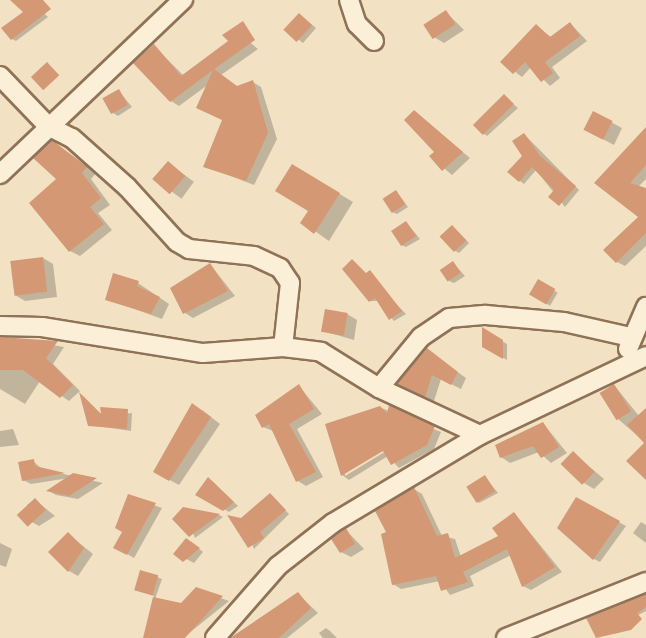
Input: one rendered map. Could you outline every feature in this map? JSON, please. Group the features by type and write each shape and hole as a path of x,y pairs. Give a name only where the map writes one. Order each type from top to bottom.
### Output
{"street":[{"path":"0,174 183,0"},
{"path":"349,0 357,24 374,42"},
{"path":"0,76 48,126 72,138 127,187 177,242 189,249 254,256 280,268 290,283 283,347"},
{"path":"626,365 630,337 646,307"},
{"path":"379,388 421,337 450,318 486,315 564,322 630,337"},
{"path":"0,326 42,327 203,353 283,347 321,352 379,388 480,435"},
{"path":"215,638 287,558 333,523 480,435 646,356"},
{"path":"506,638 646,582"}],"building":[{"path":"10,0 43,0 51,9 11,40 1,28 23,12"},
{"path":"446,10 455,24 433,39 423,25"},
{"path":"299,13 312,25 296,42 283,30"},
{"path":"243,21 255,40 214,69 237,86 253,80 268,133 246,181 203,167 222,120 196,108 213,70 170,102 133,63 154,44 181,76 228,41 222,35"},
{"path":"570,22 580,36 545,62 553,73 541,82 525,62 513,74 500,62 536,24 550,37"},
{"path":"47,62 59,75 43,90 31,77"},
{"path":"119,89 128,105 111,114 102,98"},
{"path":"504,94 514,104 483,135 473,125"},
{"path":"414,110 463,152 442,171 429,156 434,152 404,120"},
{"path":"593,111 613,121 603,140 583,130"},
{"path":"646,127 646,165 630,183 646,188 646,233 616,263 603,250 638,217 594,183"},
{"path":"524,133 540,156 576,186 559,206 548,197 554,190 532,167 519,182 507,172 522,156 512,141"},
{"path":"52,140 87,167 82,173 101,198 90,207 104,224 69,252 29,203 56,179 33,158"},
{"path":"168,161 185,176 170,194 152,179"},
{"path":"292,164 340,193 314,234 300,223 308,211 275,191"},
{"path":"396,190 405,204 392,213 383,199"},
{"path":"406,221 416,236 401,246 391,231"},
{"path":"452,225 466,240 454,252 440,237"},
{"path":"43,257 47,292 15,296 10,261"},
{"path":"352,259 366,273 370,270 402,311 389,320 375,298 369,302 342,269"},
{"path":"453,261 461,273 448,282 440,270"},
{"path":"210,263 228,291 183,314 170,288"},
{"path":"113,273 139,281 137,286 160,297 151,314 105,300"},
{"path":"538,279 555,289 546,305 529,295"},
{"path":"325,309 348,313 344,336 321,332"},
{"path":"482,327 503,340 503,359 482,347"},
{"path":"0,337 58,341 46,358 73,385 60,398 23,370 0,370"},
{"path":"427,348 458,372 451,385 432,375 425,397 397,384"},
{"path":"299,384 314,409 289,424 316,472 296,482 269,424 262,428 255,415"},
{"path":"614,384 631,411 617,420 600,393"},
{"path":"79,392 101,414 100,407 128,409 127,429 88,426"},
{"path":"192,403 211,417 169,481 153,472"},
{"path":"389,405 435,426 427,445 391,465 383,451 341,476 325,424 380,406 387,413"},
{"path":"646,408 646,480 626,461 644,443 627,425"},
{"path":"543,422 559,447 541,458 533,446 500,458 495,445"},
{"path":"573,451 595,472 582,485 560,464"},
{"path":"34,459 35,466 65,473 22,481 18,462"},
{"path":"73,473 97,478 69,496 46,491"},
{"path":"485,475 495,491 476,503 466,487"},
{"path":"208,477 234,502 223,511 195,495"},
{"path":"414,487 437,536 448,533 455,558 498,536 492,528 514,512 555,567 522,587 507,549 463,572 468,582 441,591 436,576 392,585 381,534 386,532 375,511"},
{"path":"270,493 286,510 260,532 264,538 248,548 227,515 241,518"},
{"path":"128,494 156,503 127,555 113,548 122,532 115,528"},
{"path":"576,497 620,521 593,560 557,528"},
{"path":"35,498 46,510 28,527 17,515"},
{"path":"183,507 220,514 189,537 172,519"},
{"path":"346,528 355,544 340,553 331,539"},
{"path":"68,532 84,548 68,572 48,552"},
{"path":"186,538 200,548 183,562 173,554"},
{"path":"140,570 158,575 152,595 134,590"},
{"path":"196,587 223,596 185,638 143,638 153,597 181,603"},
{"path":"298,592 311,608 279,638 230,638"},
{"path":"646,594 646,607 637,613 642,619 631,630 596,638 586,618"}]}
